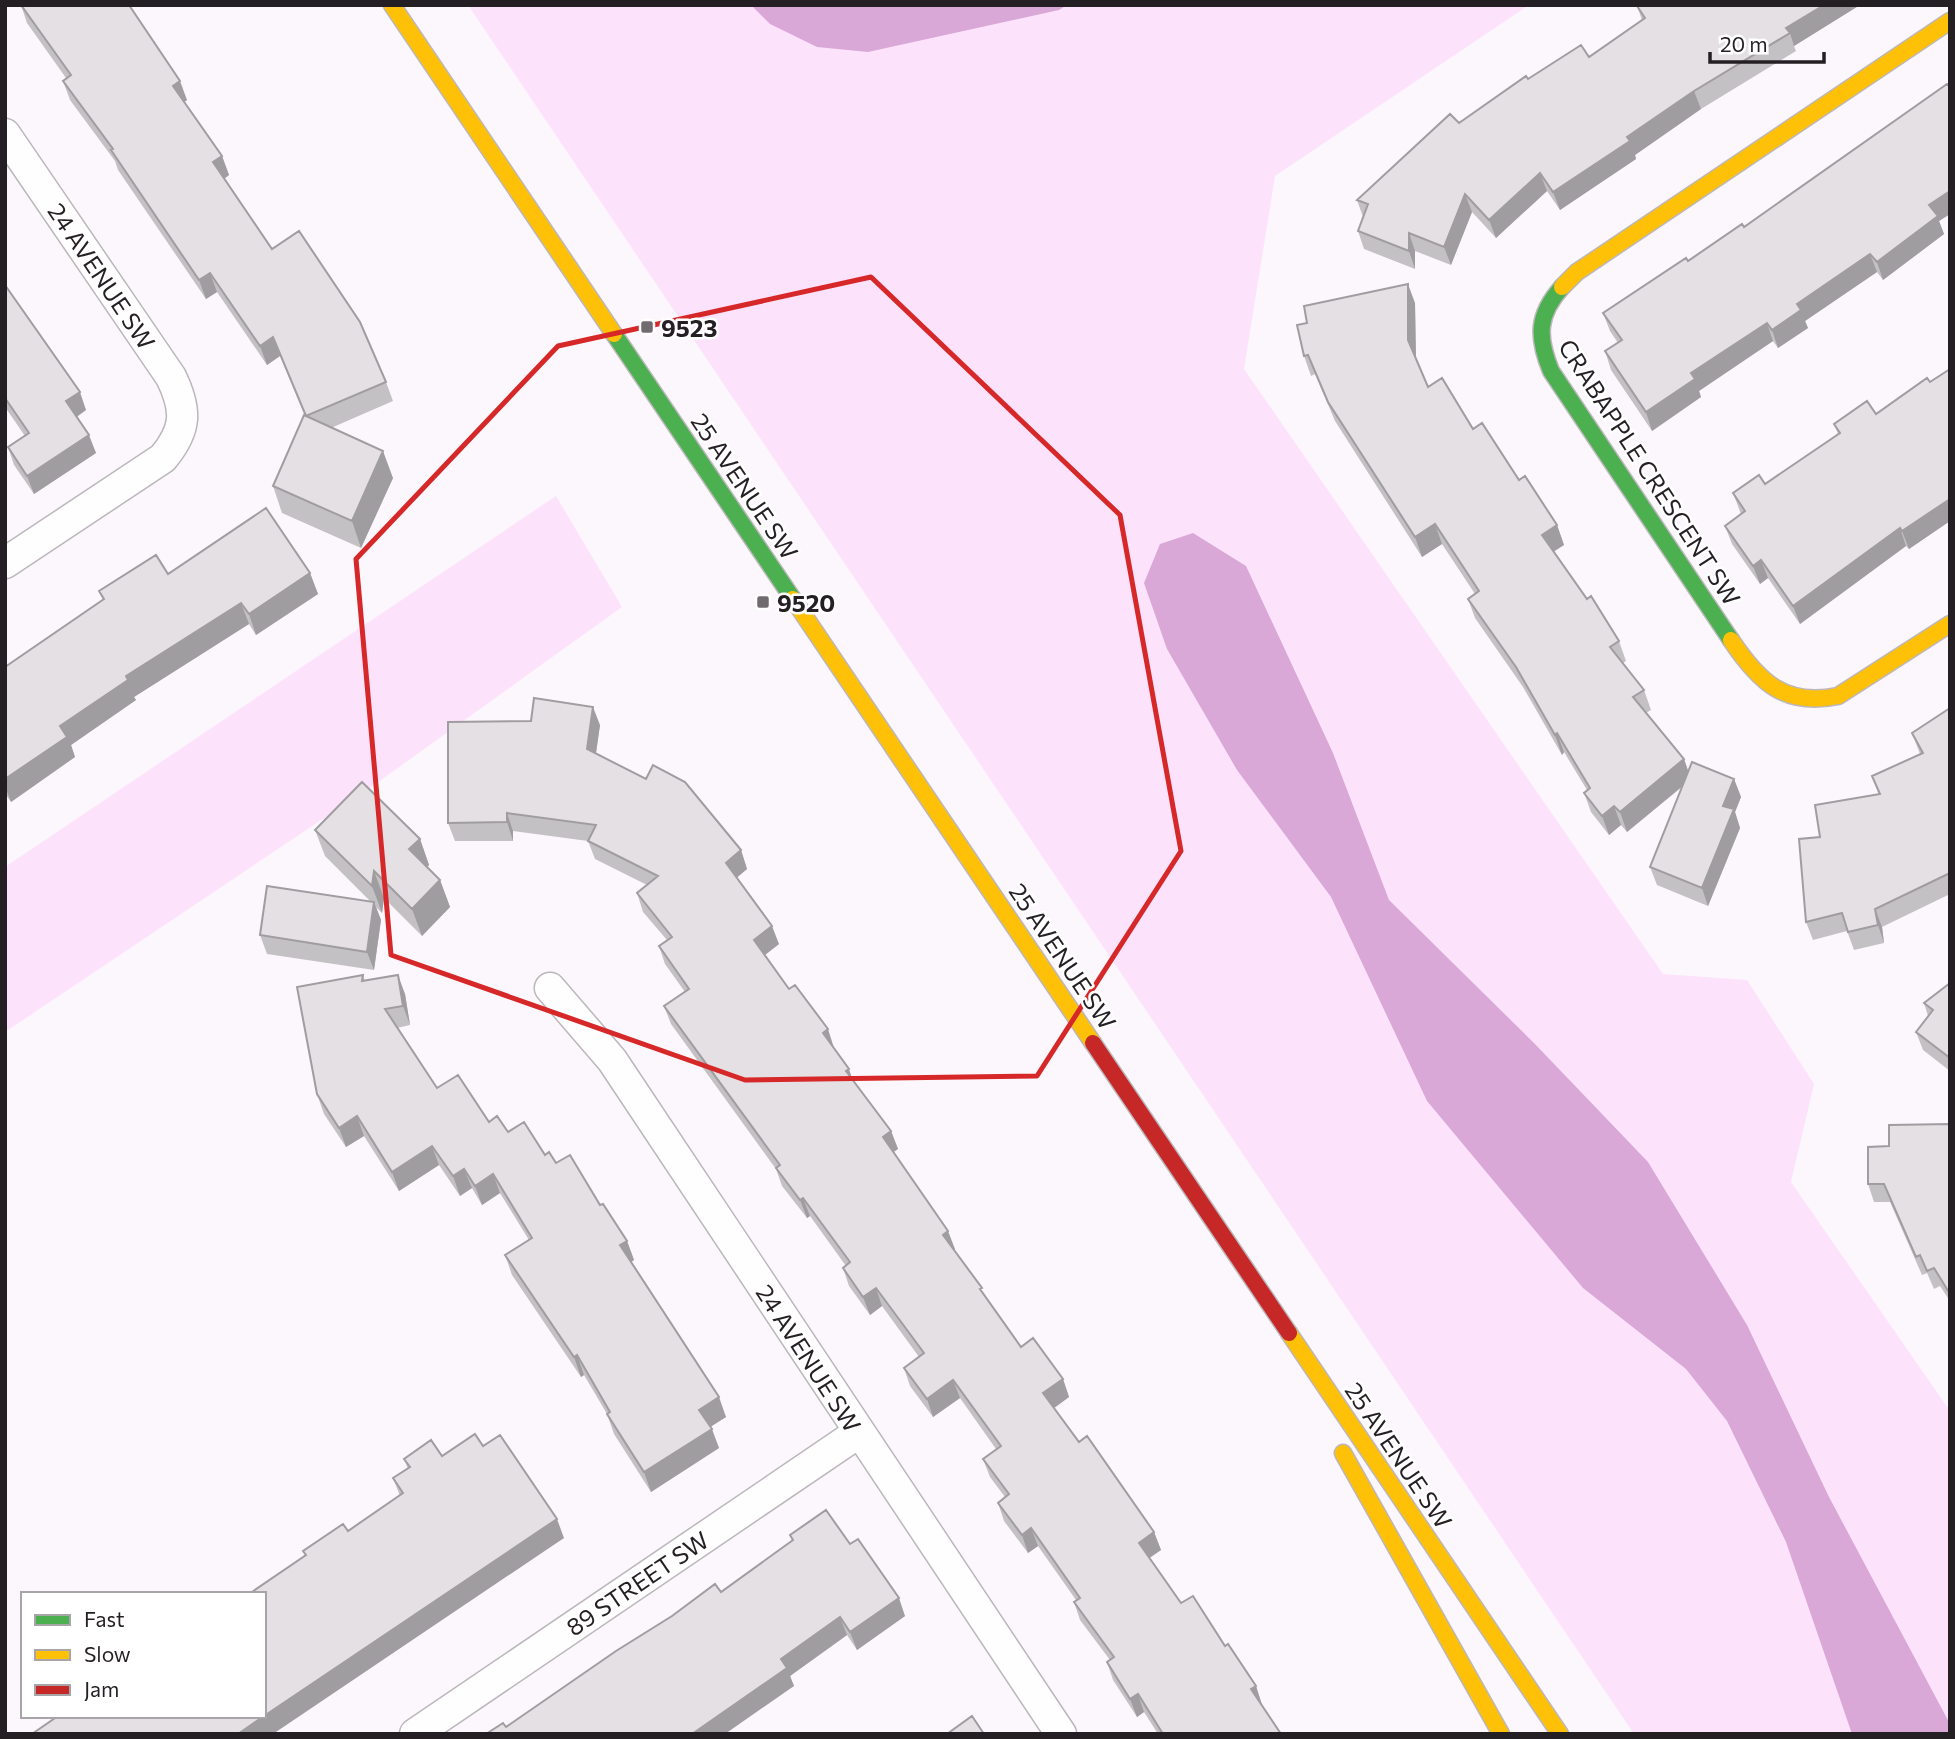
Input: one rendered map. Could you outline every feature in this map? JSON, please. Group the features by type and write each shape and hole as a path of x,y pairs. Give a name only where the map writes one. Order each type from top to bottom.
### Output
{"main road":[{"name":"25 AVENUE SW","path":"392,5 1560,1734"},
{"name":"CRABAPPLE CRESCENT SW","path":"1950,21 1577,272 1547,303 1537,332 1551,371 1742,656 1776,691 1795,699 1819,702 1838,696 1950,624"},
{"name":"25 AVENUE SW","path":"1202,1201 1311,1395"},
{"name":"25 AVENUE SW","path":"1338,1443 1501,1734"}],"street":[{"name":"24 AVENUE SW","path":"5,134 171,377 184,410 174,444 163,458 5,563"},
{"name":"24 AVENUE SW","path":"550,988 612,1060 1061,1734"},
{"name":"89 STREET SW","path":"415,1734 858,1433"}],"highlighted area":[{"path":"871,277 1120,515 1181,851 1037,1076 745,1080 391,955 356,559 558,346"}],"shaded area":[{"path":"468,5 1529,5 1275,176 1244,369 1663,974 1747,980 1814,1084 1791,1182 1950,1411 1950,1734 1634,1734"},
{"path":"751,5 1067,5 1059,10 868,52 817,47 770,24"},
{"path":"556,496 622,607 381,780 5,1032 5,867"},
{"path":"1193,533 1246,566 1333,753 1389,900 1534,1043 1648,1162 1747,1325 1829,1497 1950,1724 1950,1734 1852,1734 1786,1542 1727,1421 1686,1369 1583,1288 1427,1101 1331,897 1237,770 1167,649 1144,583 1160,544"}],"building":[{"path":"21,5 129,5 180,81 173,86 222,156 213,162 272,249 299,231 360,322 386,382 306,416 273,337 260,346 210,273 199,280 111,150 113,149 63,81 71,75"},
{"path":"1824,5 1786,28 1790,33 1694,91 1627,137 1630,141 1553,192 1540,173 1489,220 1465,194 1444,247 1409,233 1409,251 1358,231 1368,204 1357,200 1450,114 1459,123 1526,76 1528,79 1581,45 1589,57 1645,18 1637,6"},
{"path":"1947,84 1950,87 1950,191 1929,205 1938,216 1877,262 1870,254 1797,304 1801,310 1772,330 1767,323 1691,373 1695,379 1646,412 1605,351 1622,340 1603,313 1686,258 1688,261 1742,224 1744,227"},
{"path":"1408,284 1408,340 1428,387 1442,378 1473,429 1482,423 1519,480 1525,476 1557,525 1542,535 1587,599 1591,596 1619,641 1610,647 1644,690 1633,697 1684,759 1620,812 1614,806 1602,816 1584,793 1590,788 1557,733 1555,735 1516,667 1468,599 1479,591 1435,524 1415,537 1328,402 1308,355 1304,356 1297,325 1307,323 1304,306"},
{"path":"5,285 80,392 66,401 89,435 27,476 8,447 29,433 5,398"},
{"path":"1950,369 1950,499 1902,531 1900,528 1793,606 1761,560 1753,566 1725,526 1745,511 1733,493 1759,475 1765,484 1840,433 1834,424 1867,401 1876,414 1927,378 1930,382"},
{"path":"304,415 383,451 352,521 273,486"},
{"path":"266,508 310,573 249,614 241,603 126,676 128,680 60,726 67,737 5,779 5,667 104,599 99,591 156,555 168,574"},
{"path":"534,698 593,707 587,749 646,779 653,765 685,782 741,850 726,863 772,926 754,940 789,989 795,985 828,1029 823,1033 849,1069 846,1071 891,1131 883,1137 948,1231 943,1235 982,1288 980,1289 1021,1347 1033,1338 1063,1379 1043,1393 1079,1442 1087,1436 1154,1532 1139,1543 1181,1603 1193,1596 1225,1646 1228,1644 1256,1686 1251,1689 1281,1734 1163,1734 1138,1694 1130,1699 1107,1662 1114,1657 1074,1602 1080,1598 1031,1528 1022,1535 998,1503 1009,1494 983,1459 1001,1446 953,1380 927,1399 904,1368 924,1353 876,1288 863,1297 843,1268 850,1262 803,1198 800,1200 776,1168 780,1165 664,1006 689,989 659,946 672,937 637,893 658,876 588,841 596,825 507,813 507,822 448,823 448,722 531,721"},
{"path":"1950,708 1950,873 1875,909 1878,925 1848,932 1842,913 1806,922 1799,839 1820,837 1815,805 1880,794 1872,776 1923,753 1912,733"},
{"path":"1692,762 1734,779 1723,806 1734,809 1702,888 1650,867"},
{"path":"362,782 420,839 409,849 440,880 412,909 374,871 372,886 315,830"},
{"path":"267,886 374,902 367,952 260,935"},
{"path":"363,975 362,981 398,975 403,1006 385,1009 437,1088 458,1075 489,1122 497,1116 508,1132 524,1122 545,1155 549,1152 556,1163 570,1155 600,1205 603,1204 627,1241 620,1245 719,1397 699,1410 712,1429 644,1472 607,1414 610,1412 577,1355 574,1357 505,1255 532,1238 493,1174 475,1186 464,1169 453,1176 432,1146 392,1172 357,1116 339,1128 317,1094 297,987"},
{"path":"1950,983 1950,1058 1916,1032 1933,1010 1924,1003"},
{"path":"1950,1124 1950,1294 1934,1268 1927,1271 1920,1255 1916,1257 1884,1184 1868,1184 1868,1147 1889,1146 1889,1125"},
{"path":"475,1434 483,1446 500,1435 557,1519 266,1715 266,1592 252,1592 306,1555 303,1551 343,1524 348,1531 403,1493 393,1478 410,1467 404,1459 431,1440 442,1456"},
{"path":"826,1510 850,1544 858,1539 899,1598 850,1632 840,1617 781,1659 787,1668 692,1734 486,1734 503,1723 506,1727 672,1616 715,1584 721,1592 793,1540 790,1535"},
{"path":"972,1716 984,1734 947,1734"},
{"path":"55,1718 261,1718 238,1734 32,1734"}],"traffic: fast":[{"path":"1562,287 1548,307 1542,327 1543,347 1551,371 1731,640"},
{"path":"614,334 793,599"}],"traffic: slow":[{"path":"392,5 614,334"},
{"path":"1562,287 1577,272 1950,21"},
{"path":"793,599 1093,1043"},
{"path":"1731,640 1752,668 1775,688 1803,698 1819,698 1838,696 1950,624"},
{"path":"1289,1333 1560,1734"},
{"path":"1343,1453 1501,1734"}],"traffic: jam":[{"path":"1093,1043 1289,1333"}],"place":[{"name":"9523","path":"647,327"},
{"name":"9520","path":"763,602"}]}
